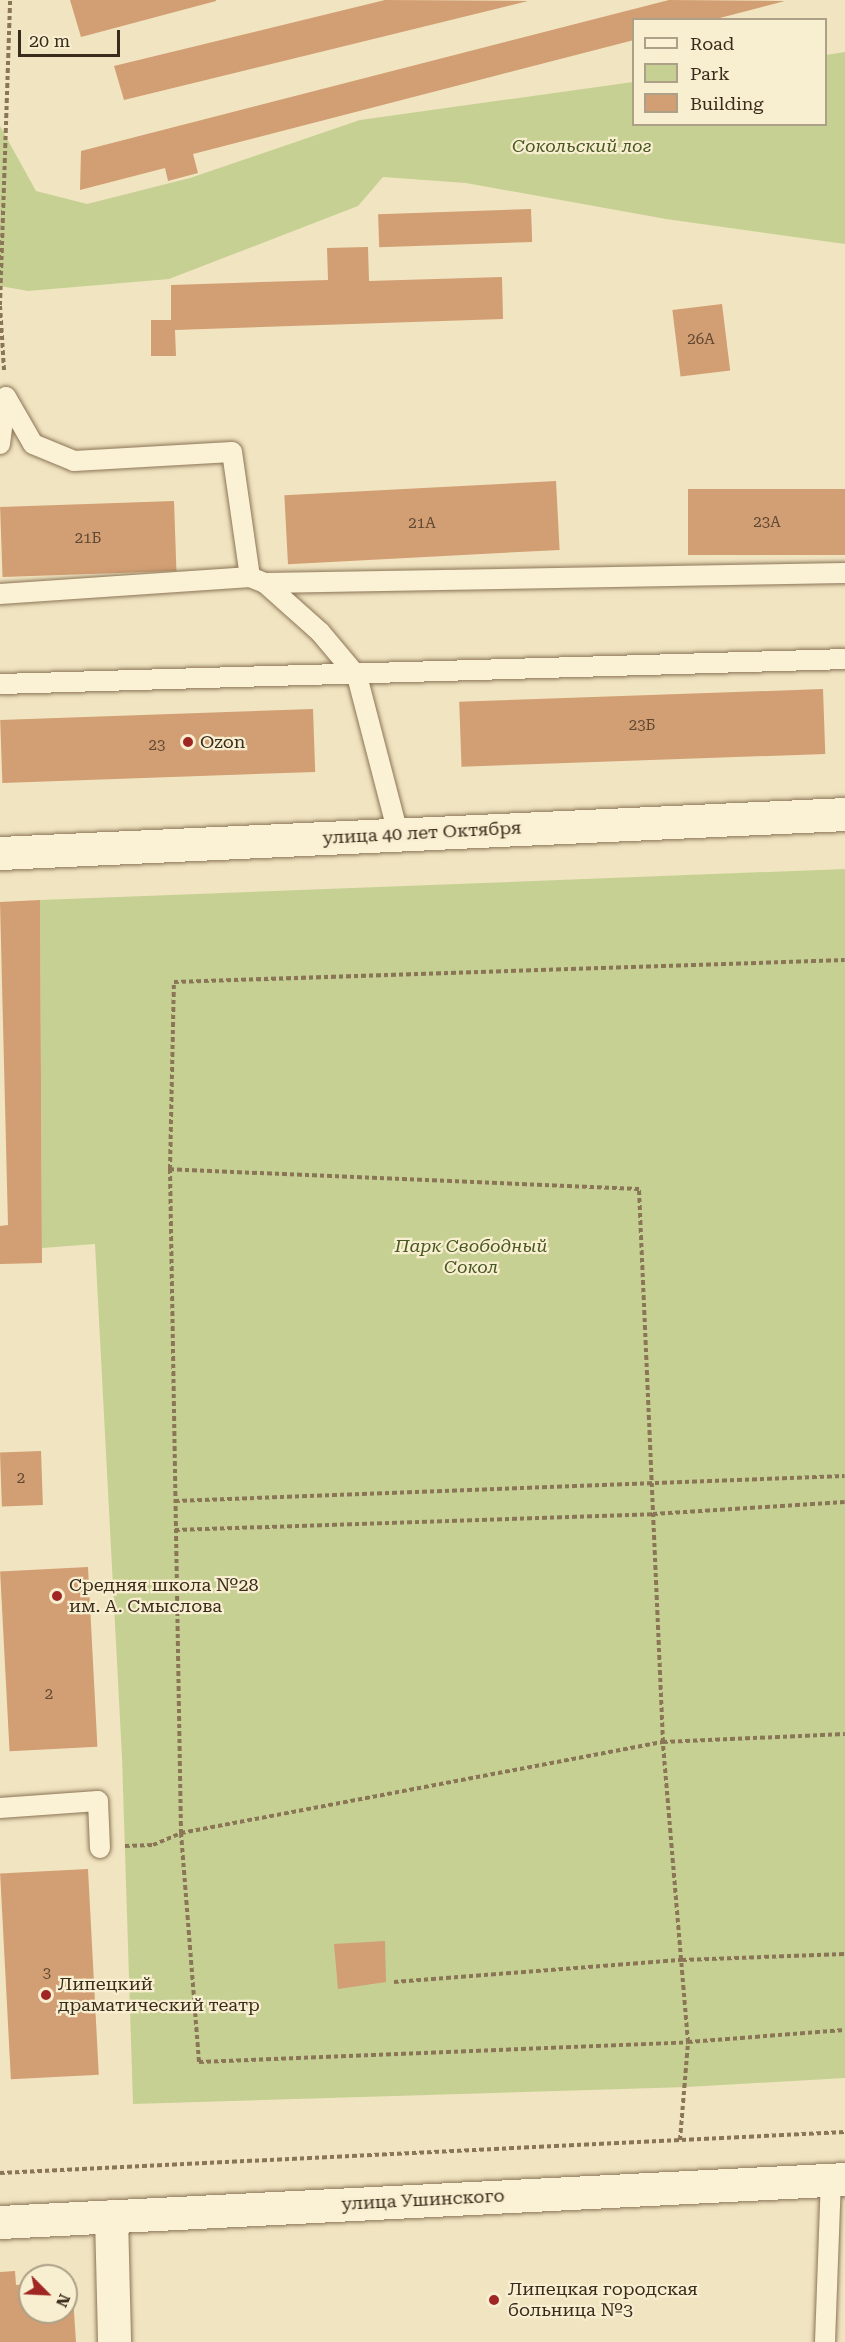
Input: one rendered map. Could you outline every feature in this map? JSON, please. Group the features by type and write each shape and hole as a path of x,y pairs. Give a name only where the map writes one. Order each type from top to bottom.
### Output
{"street":[{"name":"улица 40 лет Октября","path":"0,853 845,814"},
{"name":"улица Ушинского","path":"0,2222 838,2179"},
{"path":"111,2216 114,2342"}],"lane":[{"path":"0,444 6,397"},
{"path":"6,397 33,444 74,460 232,452 258,580 320,632 357,676 398,834"},
{"path":"0,594 258,580 845,573"},
{"path":"0,684 357,676 845,659"},
{"path":"0,1808 98,1801 100,1848"},
{"path":"825,2342 838,2179"}],"path":[{"path":"6,397 0,305 10,0"},
{"path":"845,960 174,982 170,1169 181,1833 199,2062 688,2042 845,2030"},
{"path":"170,1169 639,1189 663,1742 688,2042 680,2140"},
{"path":"175,1501 845,1474"},
{"path":"175,1530 653,1514 845,1502"},
{"path":"100,1848 153,1845 181,1833 663,1742 845,1734"},
{"path":"394,1982 682,1960 845,1954"},
{"path":"0,2173 845,2132"}],"green space":[{"name":"Сокольский лог","path":"845,52 845,244 666,219 466,183 383,177 358,206 169,279 28,291 0,286 0,126 36,191 87,204 190,178 360,120 632,82 632,126 827,126 827,55"},
{"name":"Парк Свободный Сокол","path":"845,869 845,2078 687,2087 133,2104 122,1757 95,1244 42,1248 40,900"}],"building":[{"path":"70,0 216,0 216,1 81,37"},
{"path":"385,0 528,1 124,100 114,66"},
{"path":"669,0 785,1 720,18 632,18 632,41 193,154 198,173 168,181 165,168 80,190 81,151"},
{"path":"531,209 532,242 379,247 378,214"},
{"path":"368,247 369,281 502,277 503,319 175,330 176,356 151,356 151,320 171,320 171,285 328,280 327,248"},
{"path":"722,304 730,371 681,377 672,310"},
{"path":"556,481 560,550 288,564 284,495"},
{"path":"688,489 845,489 845,555 688,555"},
{"path":"174,501 176,571 3,577 0,507"},
{"path":"823,689 825,754 461,767 459,702"},
{"path":"313,709 315,772 2,783 0,720"},
{"path":"40,900 42,1263 0,1264 0,1226 8,1225 0,902"},
{"path":"41,1451 43,1505 2,1506 0,1452"},
{"path":"88,1567 97,1747 10,1751 0,1572"},
{"path":"88,1869 99,2075 11,2079 0,1874"},
{"path":"385,1941 386,1982 338,1989 334,1944"},
{"path":"15,2271 16,2285 18,2285 18,2324 75,2324 76,2342 0,2342 0,2272"}],"place":[{"name":"Ozon","path":"188,742"},
{"name":"Средняя школа №28 им. А. Смыслова","path":"57,1596"},
{"name":"Липецкий драматический театр","path":"46,1995"},
{"name":"Липецкая городская больница №3","path":"494,2300"}]}
